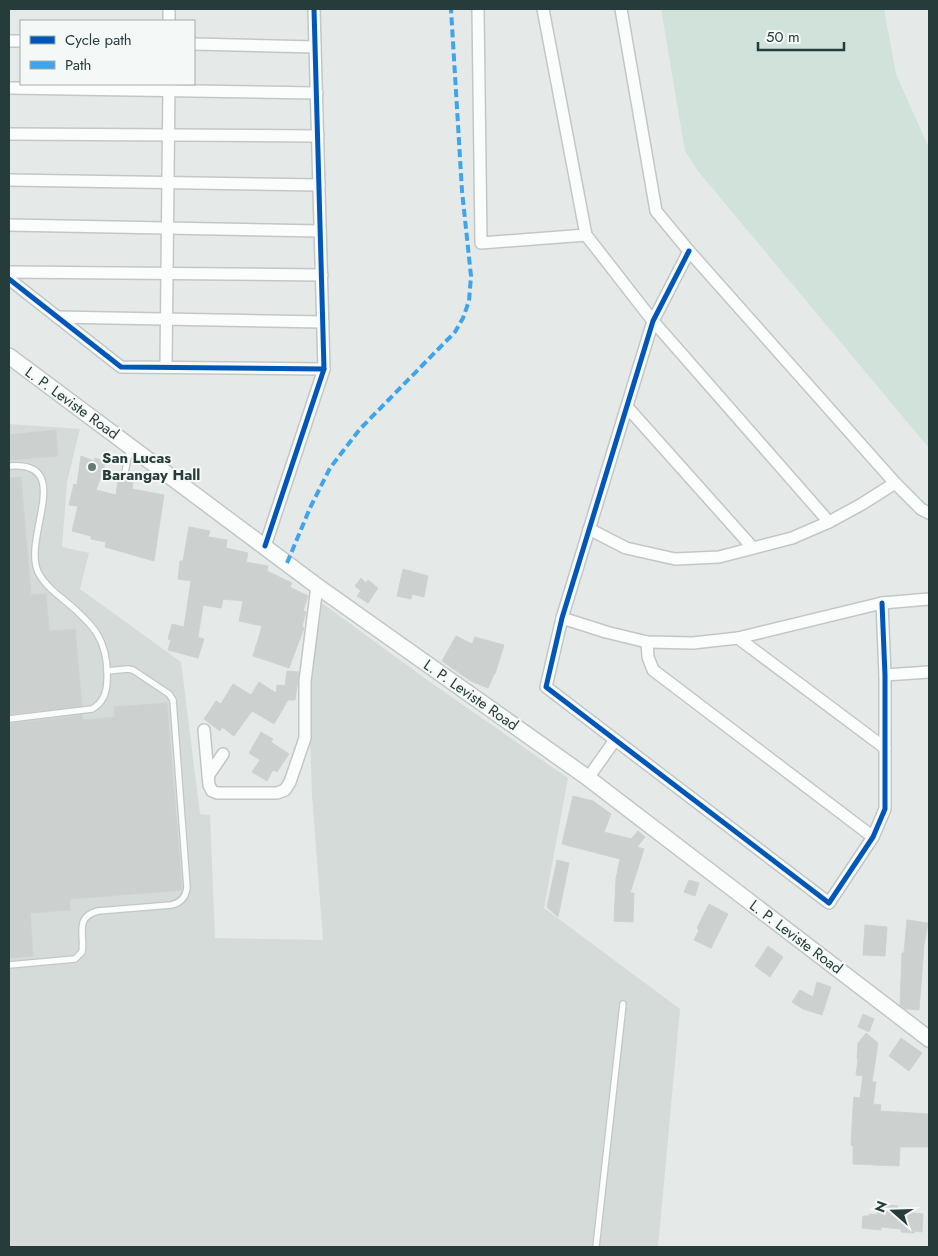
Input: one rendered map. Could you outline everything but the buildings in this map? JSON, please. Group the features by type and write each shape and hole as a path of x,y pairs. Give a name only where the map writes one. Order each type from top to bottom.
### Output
{"main road":[{"name":"L. P. Leviste Road","path":"9,356 317,586 588,778 929,1040"}],"street":[{"path":"265,546 324,369 314,9"},
{"path":"478,9 481,243 586,235"},
{"path":"543,9 586,235 653,322 829,522"},
{"path":"621,9 656,211 689,251 895,483 921,509 929,513"},
{"path":"195,44 315,47"},
{"path":"9,88 168,87 317,93"},
{"path":"166,367 168,87"},
{"path":"9,134 318,136"},
{"path":"9,180 319,185"},
{"path":"9,225 320,231"},
{"path":"689,251 653,322 562,618 546,686 829,903 873,837 885,809 885,675 882,603"},
{"path":"9,272 322,275"},
{"path":"9,279 121,366 324,369"},
{"path":"57,316 323,322"},
{"path":"628,408 753,548"},
{"path":"589,529 626,548 675,559 719,557 792,538 829,522 895,483"},
{"path":"204,730 210,788 218,793 281,792 288,786 305,738 305,681 317,586"},
{"path":"562,618 606,632 647,642 693,643 738,638 882,603 929,599"},
{"path":"738,638 885,748"},
{"path":"647,642 648,657 654,670 873,837"},
{"path":"885,675 929,672"},
{"path":"588,778 616,740"},
{"path":"208,776 223,754"}],"lane":[{"path":"124,477 130,446"},
{"path":"9,466 28,466 39,473 43,480 44,496 34,550 36,567 42,580 51,590 83,616 98,633 104,650 107,671 104,696 101,702 92,709 9,718"},
{"path":"9,965 75,959 80,956 83,949 82,924 91,913 171,905 180,902 186,895 187,878 173,700 169,694 133,670 107,671"},
{"path":"596,1247 623,1004"}],"shaded area":[{"path":"661,9 884,9 896,74 929,148 929,448 698,171 685,151"},
{"path":"9,424 80,429 67,482 62,547 89,553 80,589 181,662 200,814 210,815 215,938 323,940 312,795 308,682 319,601 433,684 568,778 544,908 680,1009 658,1247 9,1247"}],"marked path":[{"path":"287,563 310,508 330,468 360,429 455,332 463,318 469,301 471,276 462,191 451,9"}],"cycle path":[{"path":"265,546 324,369 314,9"},
{"path":"689,251 653,321 562,618 546,687 829,903 873,837 885,809 885,675 882,603"},
{"path":"9,279 121,367 324,369"}],"place":[{"name":"San Lucas Barangay Hall","path":"92,467"}]}
